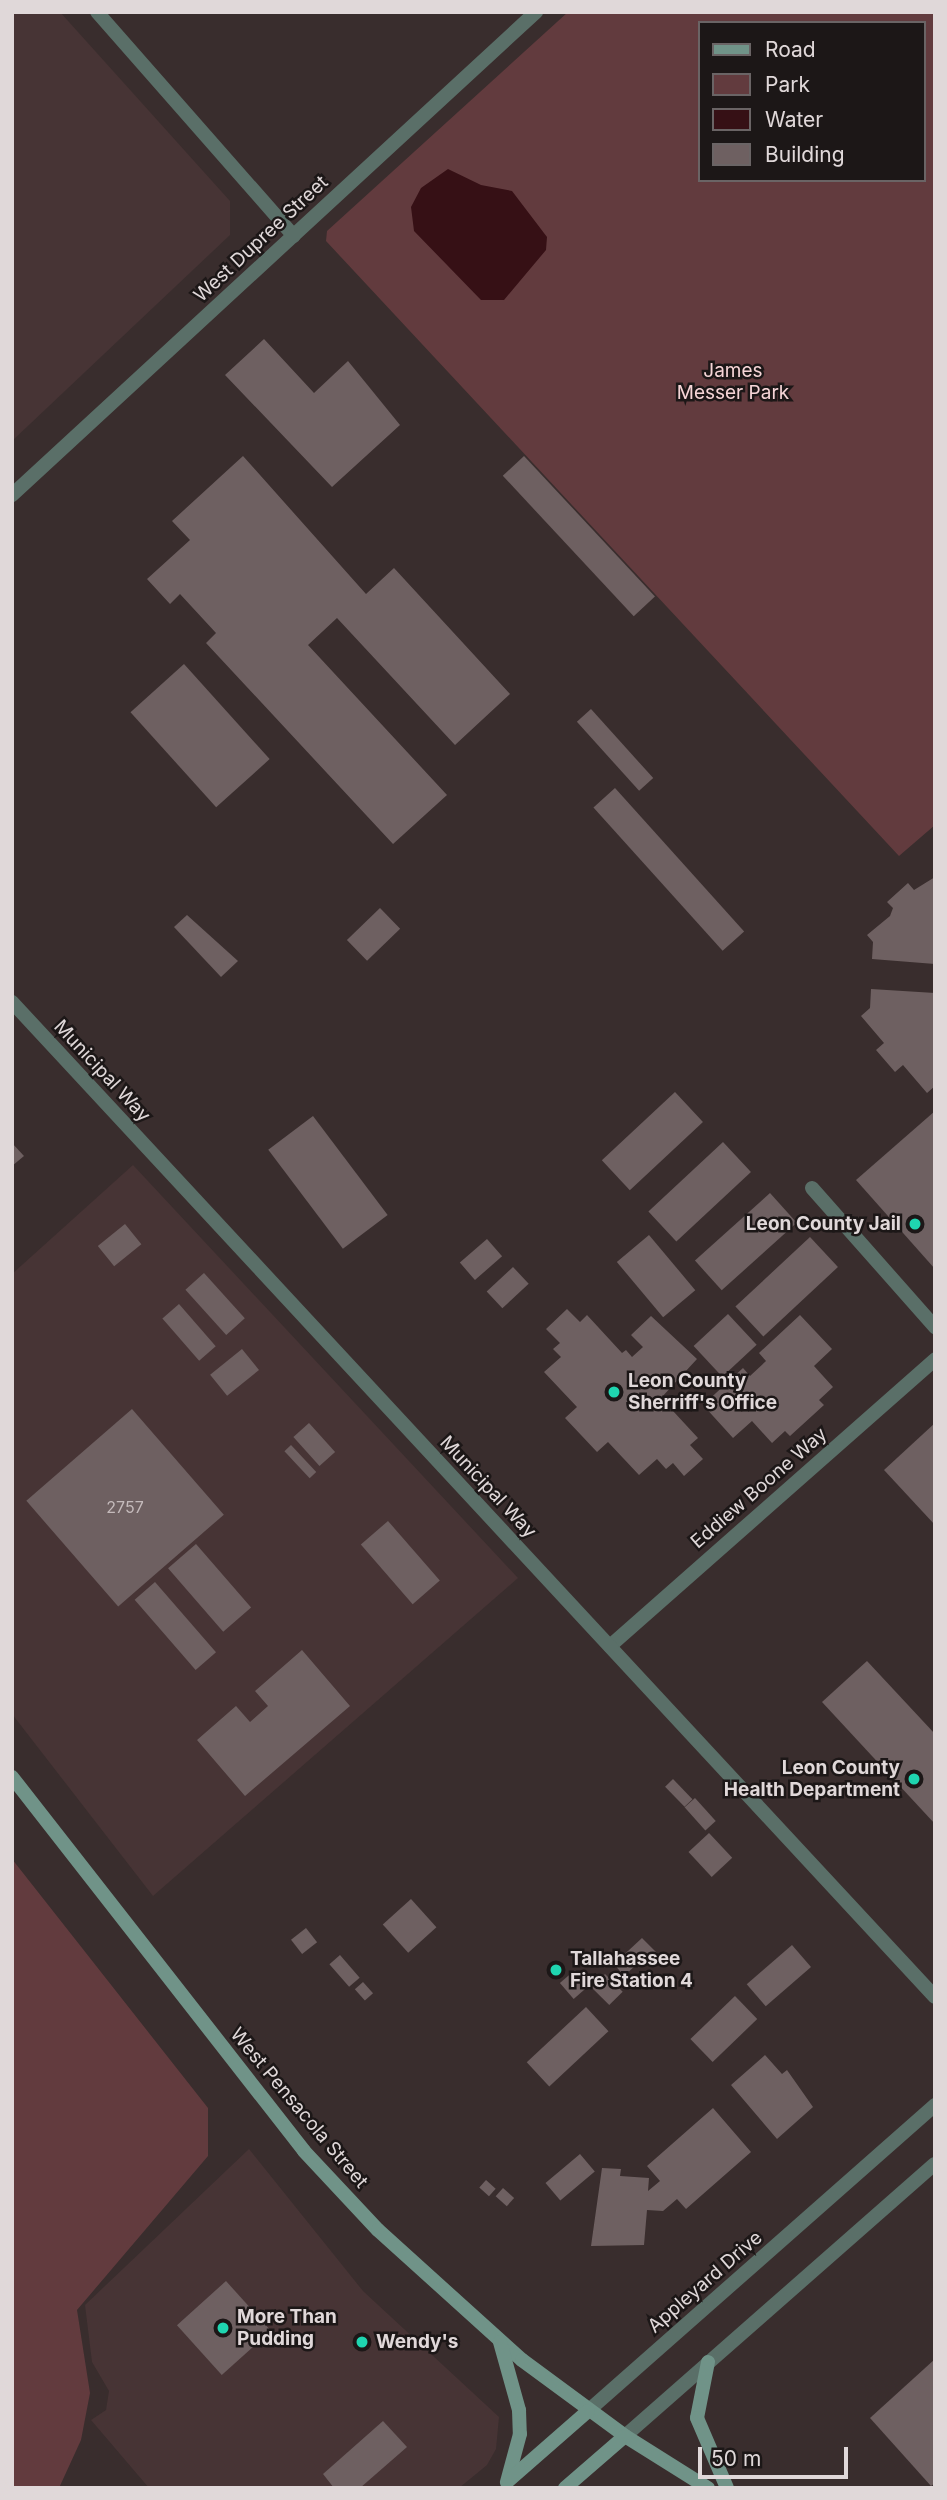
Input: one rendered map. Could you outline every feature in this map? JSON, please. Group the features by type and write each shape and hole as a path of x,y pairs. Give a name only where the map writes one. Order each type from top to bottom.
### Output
{"main road":[{"name":"West Pensacola Street","path":"12,1777 304,2151 393,2245 499,2340 588,2411 708,2488"},
{"path":"499,2340 519,2410 520,2434 503,2485"},
{"path":"708,2362 697,2418 727,2488"},
{"name":"Appleyard Drive","path":"503,2485 588,2411"},
{"path":"565,2488 625,2436"}],"street":[{"path":"97,12 294,236"},
{"name":"West Dupree Street","path":"12,495 536,12"},
{"name":"Municipal Way","path":"12,1002 935,1997"},
{"path":"812,1188 935,1327"},
{"name":"Eddiew Boone Way","path":"610,1646 935,1359"},
{"name":"Appleyard Drive","path":"588,2411 935,2105"},
{"path":"625,2436 935,2164"}],"shaded area":[{"path":"12,12 60,12 230,201 230,235 12,441"},
{"path":"133,1165 518,1578 153,1896 12,1714 12,1274"},
{"path":"249,2149 363,2291 499,2417 496,2449 487,2465 459,2488 149,2488 91,2420 106,2410 109,2391 92,2362 85,2305"}],"green space":[{"name":"James Messer Park","path":"568,12 935,12 935,825 899,856 326,241 327,231"},
{"path":"12,1859 208,2108 208,2156 77,2310 90,2393 81,2440 59,2488 12,2488"}],"water":[{"path":"448,169 481,185 512,191 547,237 546,250 504,300 481,300 414,231 411,207 421,188"}],"building":[{"path":"264,339 314,393 348,361 400,425 332,487 225,375"},
{"path":"243,456 366,594 394,568 510,694 455,745 337,618 308,645 447,795 393,844 206,643 216,633 180,594 170,604 147,579 190,540 172,521"},
{"path":"524,456 655,596 634,616 503,476"},
{"path":"184,664 270,759 216,807 130,712"},
{"path":"591,709 653,778 639,791 577,722"},
{"path":"615,788 744,931 723,951 593,807"},
{"path":"935,877 935,964 872,959 873,942 867,935 890,916 893,908 887,902 908,883 914,890"},
{"path":"380,908 400,929 367,961 347,940"},
{"path":"187,915 238,961 221,977 174,927"},
{"path":"871,989 935,993 935,1086 927,1093 903,1065 895,1072 876,1050 884,1043 861,1016 870,1008"},
{"path":"675,1092 703,1122 630,1190 602,1160"},
{"name":"Leon County Jail","path":"935,1111 935,1269 856,1180"},
{"path":"313,1116 388,1215 343,1249 268,1150"},
{"path":"723,1142 751,1172 676,1242 648,1212"},
{"path":"12,1143 24,1156 12,1166"},
{"path":"770,1193 797,1223 722,1290 695,1261"},
{"path":"125,1224 141,1244 114,1266 98,1246"},
{"path":"649,1235 695,1290 663,1317 617,1262"},
{"path":"810,1237 838,1267 763,1337 735,1307"},
{"path":"487,1239 502,1256 475,1280 460,1263"},
{"path":"513,1267 529,1284 502,1308 487,1292"},
{"path":"204,1273 245,1318 226,1335 185,1290"},
{"path":"179,1304 216,1346 199,1361 162,1318"},
{"name":"Leon County Sherriff's Office","path":"567,1309 580,1322 587,1315 622,1353 626,1350 632,1357 643,1347 631,1335 651,1316 697,1359 661,1398 698,1438 690,1445 703,1459 684,1476 673,1463 666,1469 657,1459 639,1475 608,1442 597,1452 565,1418 577,1407 544,1372 561,1357 553,1349 560,1343 546,1329"},
{"path":"728,1314 757,1345 722,1377 694,1346"},
{"path":"800,1315 832,1349 814,1366 833,1387 819,1400 824,1405 790,1436 785,1431 772,1443 752,1421 733,1438 703,1405 743,1368 750,1376 766,1361 759,1353"},
{"path":"242,1349 259,1370 227,1396 210,1375"},
{"path":"132,1409 224,1515 118,1607 26,1501"},
{"path":"309,1423 335,1452 319,1466 293,1437"},
{"path":"935,1423 935,1525 884,1470"},
{"path":"291,1445 316,1472 310,1478 284,1451"},
{"path":"388,1521 440,1581 413,1604 361,1545"},
{"path":"196,1544 251,1607 223,1632 168,1568"},
{"path":"155,1582 216,1652 196,1670 135,1600"},
{"path":"302,1650 350,1706 245,1796 197,1740 236,1706 250,1722 268,1706 255,1691"},
{"name":"Leon County Health Department","path":"867,1661 935,1734 935,1824 822,1702"},
{"path":"673,1779 692,1799 685,1807 665,1787"},
{"path":"695,1798 716,1821 705,1830 685,1807"},
{"path":"709,1833 732,1858 712,1877 689,1852"},
{"path":"411,1899 436,1927 408,1953 383,1924"},
{"path":"306,1928 317,1942 302,1954 291,1940"},
{"path":"642,1938 657,1953 648,1954 624,1976 614,1964"},
{"path":"792,1945 811,1967 766,2006 747,1984"},
{"path":"340,1955 360,1978 349,1987 329,1964"},
{"path":"575,1970 589,1986 574,1999 560,1983"},
{"path":"605,1974 623,1992 609,2005 592,1987"},
{"path":"363,1982 373,1993 365,2001 355,1989"},
{"path":"735,1996 757,2019 713,2062 690,2039"},
{"path":"586,2007 609,2031 549,2086 527,2062"},
{"path":"765,2055 782,2074 787,2070 813,2107 777,2139 731,2085"},
{"path":"713,2108 751,2152 686,2209 677,2199 663,2211 647,2210 644,2245 591,2246 602,2168 621,2169 620,2176 649,2178 648,2191 660,2181 647,2166"},
{"path":"580,2154 595,2172 560,2201 546,2183"},
{"path":"486,2180 496,2189 489,2196 479,2187"},
{"path":"503,2188 514,2198 507,2206 496,2196"},
{"path":"226,2281 271,2331 222,2375 177,2325"},
{"path":"935,2359 935,2483 931,2486 870,2418"},
{"path":"383,2421 407,2447 360,2488 334,2488 323,2474"}],"place":[{"name":"Leon County Jail","path":"915,1224"},
{"name":"Leon County Sherriff's Office","path":"614,1392"},
{"name":"Leon County Health Department","path":"914,1779"},
{"name":"Tallahassee Fire Station 4","path":"556,1970"},
{"name":"More Than Pudding","path":"223,2328"},
{"name":"Wendy's","path":"362,2342"}]}
